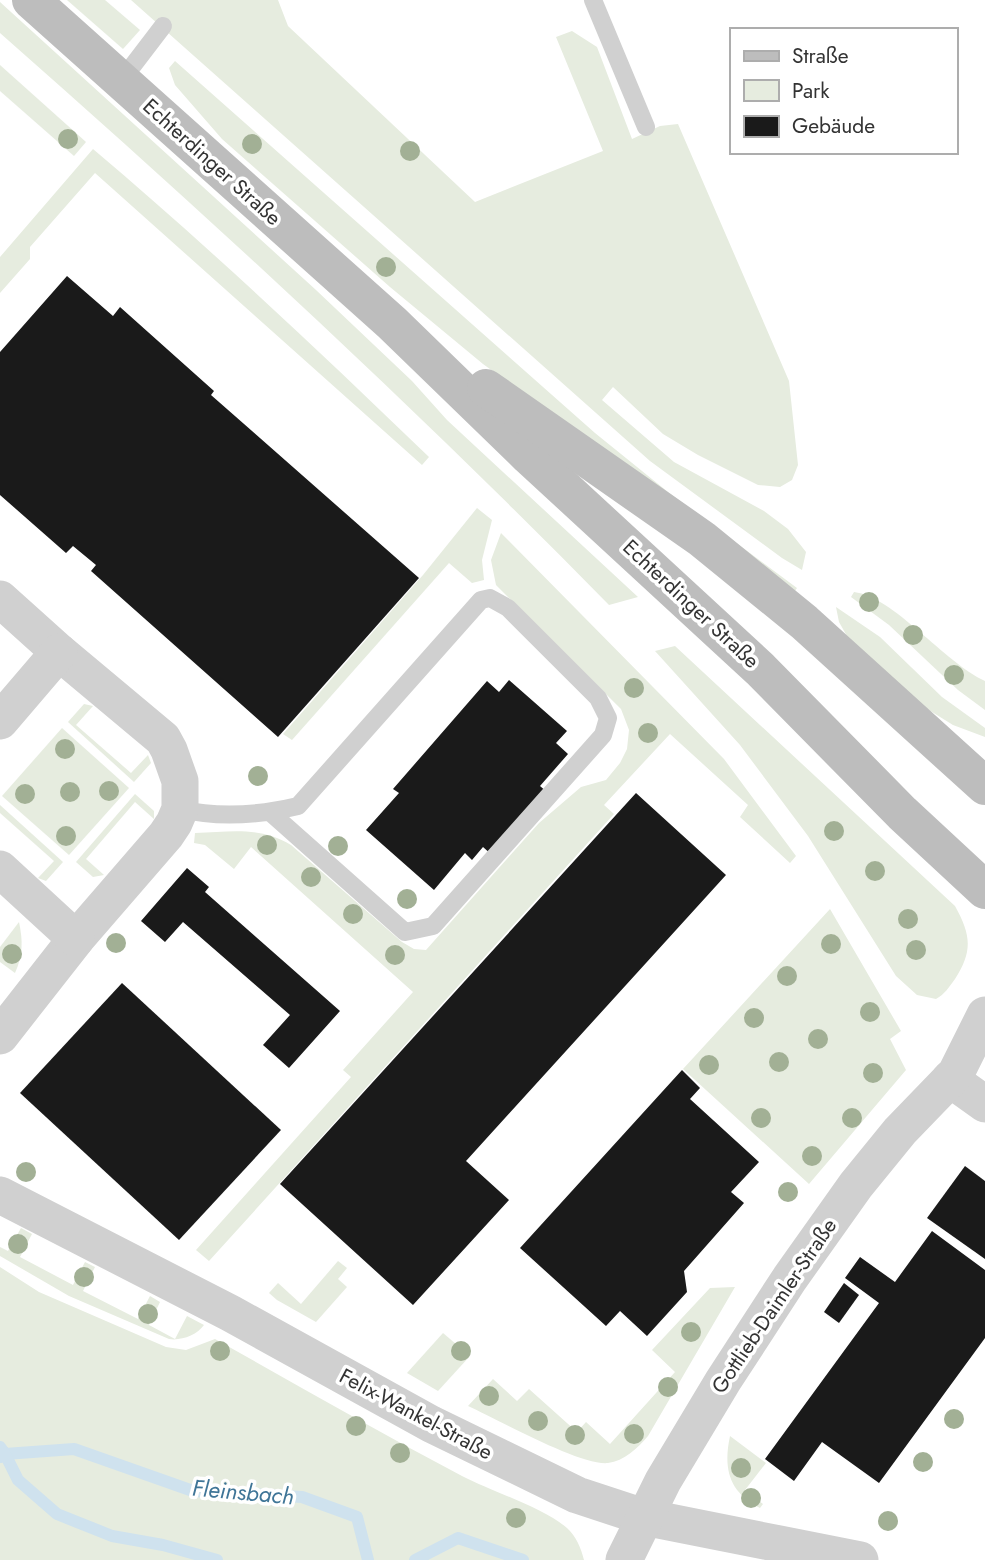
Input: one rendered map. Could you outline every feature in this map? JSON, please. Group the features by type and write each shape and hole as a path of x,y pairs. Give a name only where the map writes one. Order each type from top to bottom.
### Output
{"main road":[{"name":"Echterdinger Straße","path":"31,0 392,323 529,456 760,669 902,813 985,890"},
{"name":"Echterdinger Straße","path":"392,323 702,539 804,622 985,786"},
{"path":"947,751 985,759"}],"street":[{"path":"0,599 58,652 163,739 180,781 180,809 166,835 76,939 0,1036"},
{"path":"0,721 58,652"},
{"path":"0,869 76,939"},
{"name":"Gottlieb-Daimler-Straße","path":"624,1560 644,1517 723,1381 823,1230 900,1131 964,1071 985,1015"},
{"path":"964,1071 985,1104"},
{"name":"Felix-Wankel-Straße","path":"0,1195 230,1313 431,1424 577,1495 644,1517 860,1560"}],"lane":[{"path":"593,0 646,127"},
{"path":"121,81 163,26"},
{"path":"180,809 202,814 271,813 298,806 481,600 490,597 508,608 598,698 608,718 603,735 433,926 405,932 271,813"}],"green space":[{"path":"67,0 105,0 140,30 123,49"},
{"path":"131,0 278,0 288,26 475,202 603,151 556,37 572,31 597,47 632,139 660,126 678,124 789,381 798,465 792,480 780,487 758,485 663,434 613,387 602,400 674,462 764,511 788,529 806,552 802,570 650,461"},
{"path":"0,2 316,290 412,381 447,420 638,597 609,605 310,313 0,33"},
{"path":"175,61 595,433 668,492 797,588 793,594 673,501 483,364 390,287 222,139 175,85 169,68"},
{"path":"0,65 86,142 74,156 0,91"},
{"path":"93,149 222,262 429,457 422,465 95,173 30,247 30,259 0,293 0,257"},
{"path":"477,508 492,520 482,560 484,580 472,583 449,563 292,740 283,734 423,575"},
{"path":"501,533 724,759 796,856 790,863 740,817 748,805 670,734 604,805 614,814 209,1261 196,1250 351,1077 343,1070 413,992 251,847 234,869 205,845 194,843 195,833 256,833 291,845 402,942 414,949 426,950 539,823 581,787 606,780 627,749 629,730 621,709 496,585 491,560"},
{"path":"854,592 886,605 953,660 985,681 985,710 958,690 889,625 851,597"},
{"path":"836,607 880,637 942,697 985,728 985,737 953,725 924,707 852,645 839,622"},
{"path":"675,646 955,906 967,934 967,951 955,979 939,997 936,999 917,995 896,976 808,836 740,745 655,651"},
{"path":"84,704 93,706 76,725 131,773 148,755 151,763 134,782 68,722"},
{"path":"62,728 129,788 69,855 2,796"},
{"path":"135,794 154,811 154,819 135,802 86,859 104,875 93,877 76,862"},
{"path":"0,805 63,862 46,881 38,878 54,861 0,813"},
{"path":"830,909 901,1031 890,1039 906,1070 809,1184 683,1069"},
{"path":"19,922 22,948 15,973 0,962 0,947"},
{"path":"21,1228 32,1234 20,1257 73,1285 85,1262 95,1267 83,1291 138,1319 150,1296 160,1302 149,1325 175,1339 169,1339 69,1296 0,1256 0,1247 8,1251"},
{"path":"338,1261 347,1268 338,1279 347,1287 316,1322 269,1293 278,1283 301,1304"},
{"path":"0,1267 39,1292 166,1347 186,1350 215,1339 462,1476 557,1521 573,1535 584,1560 0,1560"},
{"path":"735,1287 648,1436 620,1460 595,1462 559,1450 468,1406 493,1379 517,1401 529,1389 577,1432 586,1422 610,1444 675,1372 652,1350 710,1288"},
{"path":"187,1316 204,1325 188,1336 175,1339"},
{"path":"443,1333 470,1356 438,1391 407,1373"},
{"path":"730,1436 766,1463 745,1490 763,1504 760,1508 741,1495 731,1478 727,1459"}],"building":[{"path":"67,276 113,316 120,307 214,391 211,395 419,578 278,737 91,571 96,565 73,546 66,553 0,495 0,352"},
{"path":"509,680 567,731 556,743 568,754 540,786 548,793 493,856 483,847 472,860 465,853 434,890 366,830 399,793 393,789 487,681 499,692"},
{"path":"636,793 726,875 466,1161 509,1200 413,1305 280,1184"},
{"path":"187,868 209,887 205,892 340,1011 289,1068 263,1045 290,1015 183,922 165,942 141,921"},
{"path":"122,983 281,1130 179,1240 20,1093"},
{"path":"682,1070 700,1088 690,1099 759,1162 731,1192 744,1203 684,1271 687,1292 647,1336 620,1311 606,1326 520,1248"},
{"path":"965,1166 985,1181 985,1259 927,1218"},
{"path":"932,1231 985,1270 985,1338 879,1483 822,1442 794,1481 765,1459 879,1303 845,1278 860,1257 895,1282"},
{"path":"844,1283 859,1295 839,1323 824,1312"}],"waterway":[{"name":"Fleinsbach","path":"0,1447 5,1454 74,1449 193,1491 302,1497 357,1517 368,1560"},
{"name":"Fleinsbach","path":"0,1457 5,1454 18,1480 57,1514 112,1536 163,1545 217,1560"},
{"name":"Fleinsbach","path":"415,1560 458,1538 523,1560"}]}
